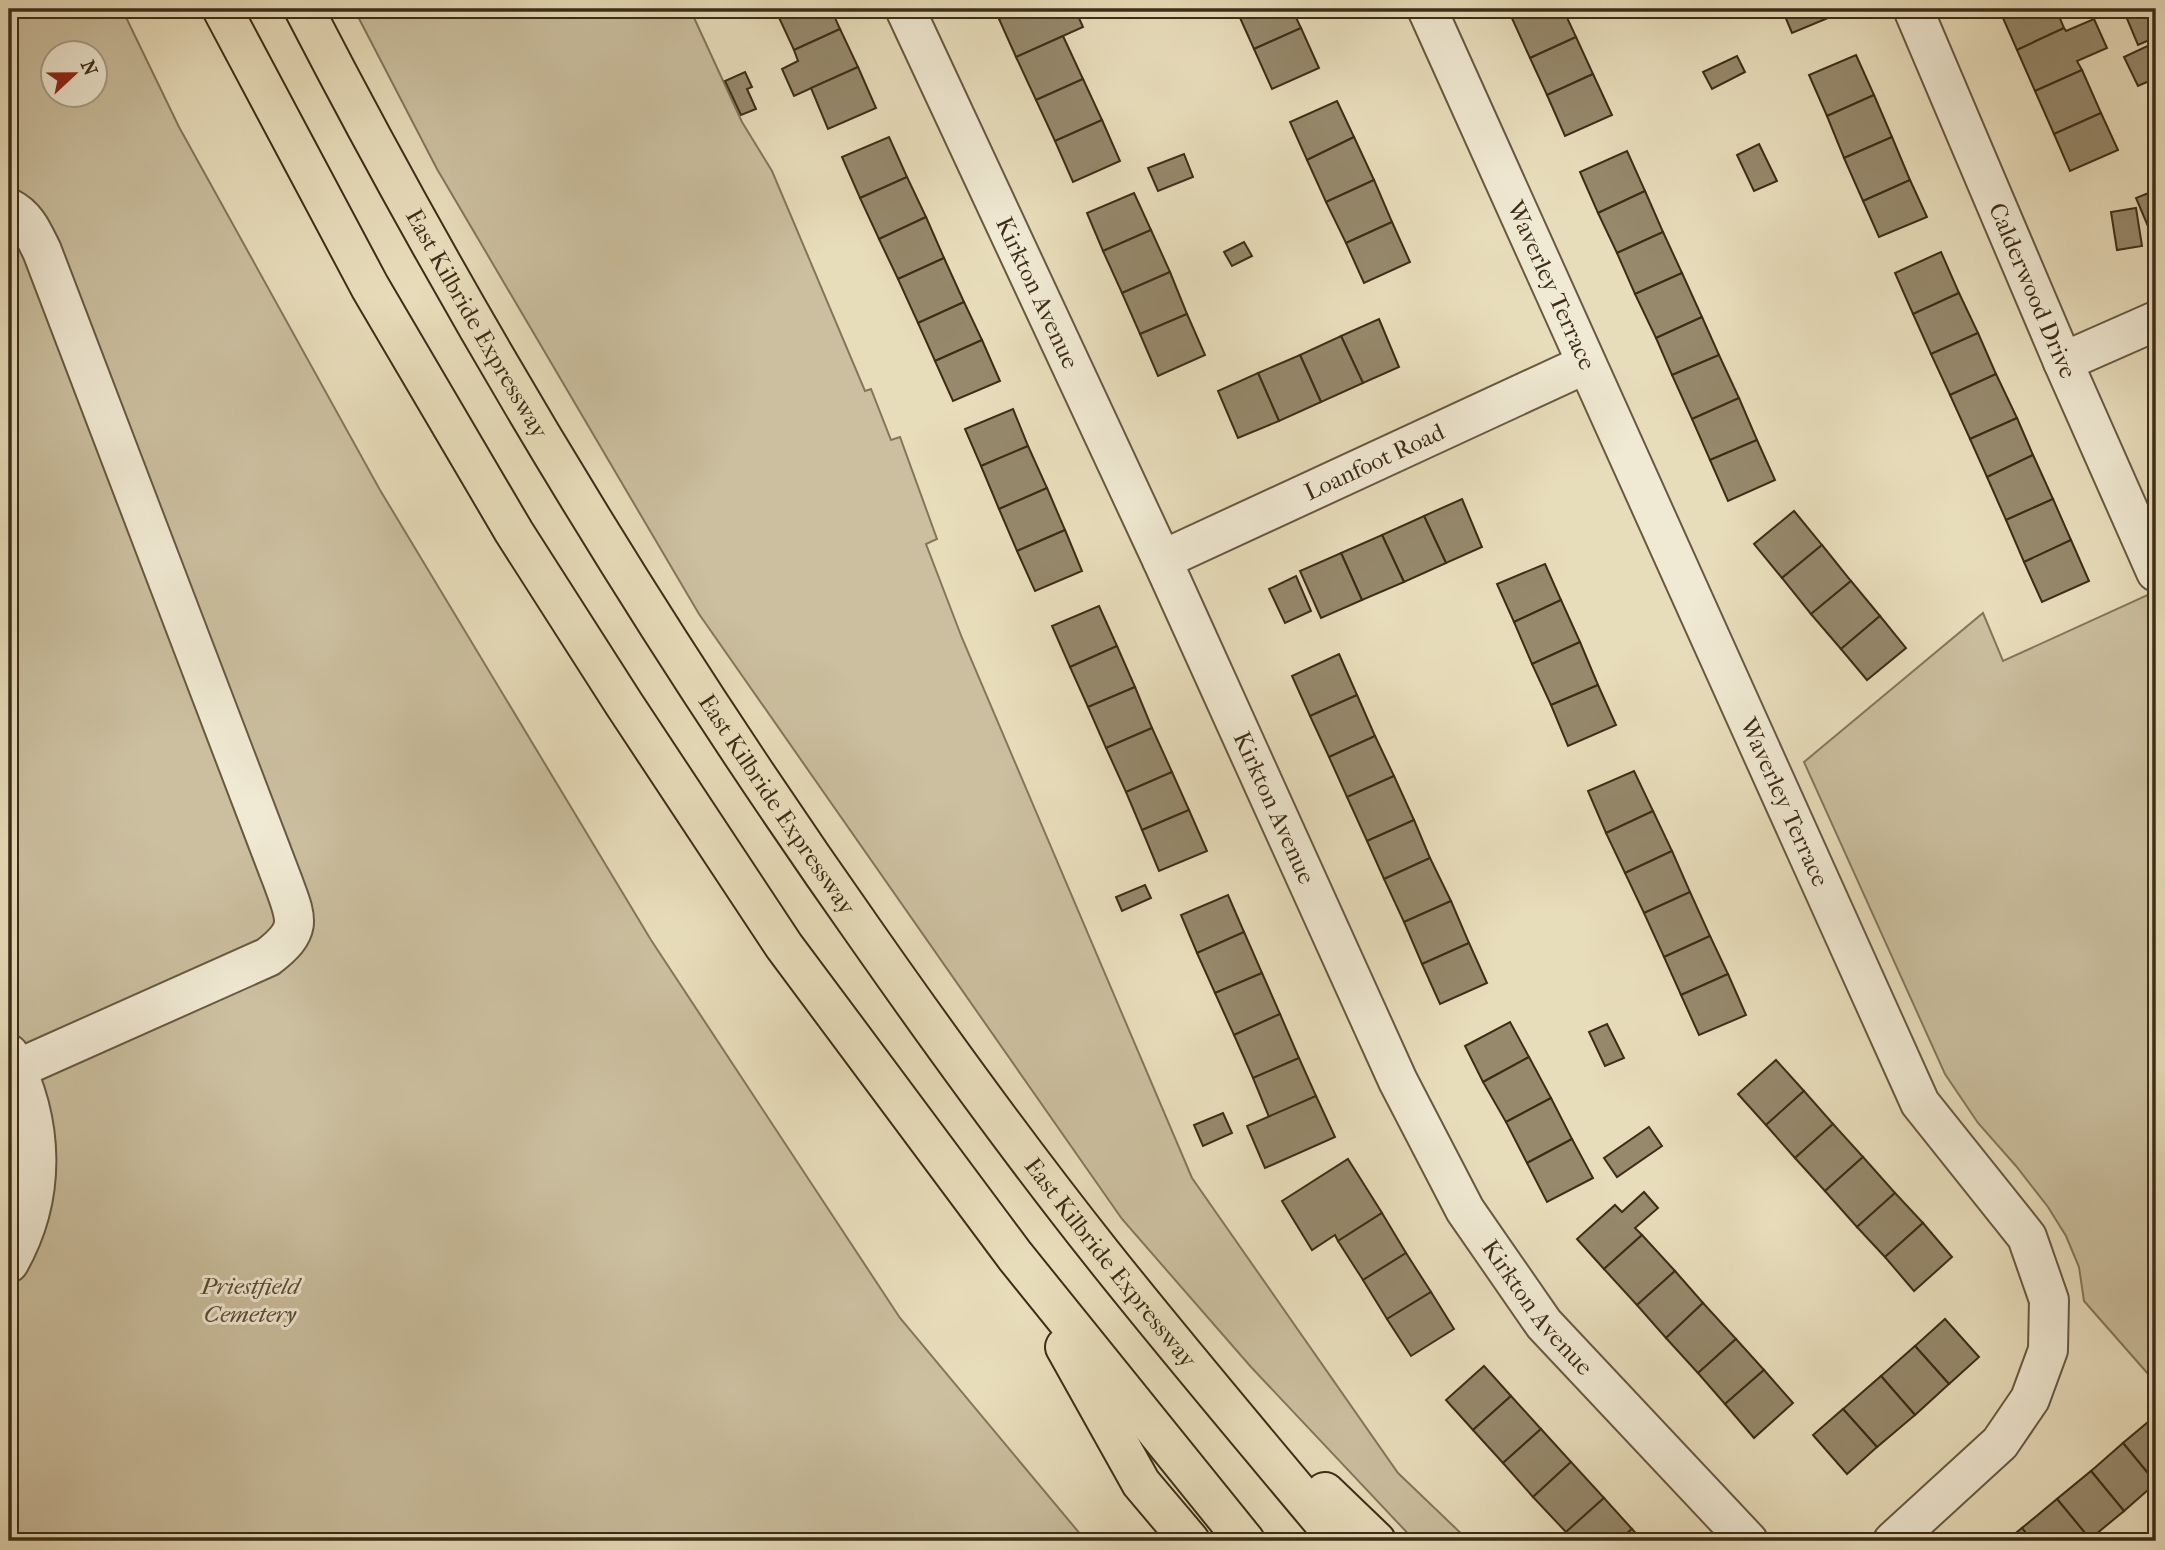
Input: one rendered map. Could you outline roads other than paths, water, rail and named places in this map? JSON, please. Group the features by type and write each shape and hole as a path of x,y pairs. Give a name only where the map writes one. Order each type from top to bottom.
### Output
{"highway":[{"path":"222,9 370,287 514,532 624,704 785,946 1015,1256 1245,1541"},
{"name":"East Kilbride Expressway","path":"304,9 438,258 584,506 782,816 940,1039 1100,1252 1339,1541"},
{"path":"1015,1256 1141,1483 1190,1541"},
{"path":"1185,1357 1376,1541"}],"street":[{"name":"Kirkton Avenue","path":"905,9 1162,561 1398,1081 1465,1210 1544,1324 1748,1541"},
{"name":"Waverley Terrace","path":"1427,9 1920,1103 2027,1237 2049,1300 2048,1350 2030,1399 2000,1443 1894,1541"},
{"name":"Calderwood Drive","path":"1913,9 2063,362 2156,572"},
{"path":"9,208 21,215 31,228 42,251 283,882 293,909 294,922 292,936 268,957 13,1062 34,1119 37,1172 29,1217 9,1262"},
{"path":"2063,362 2156,321"},
{"name":"Loanfoot Road","path":"1162,561 1586,363"}],"park label":[{"name":"Priestfield Cemetery","path":"250,1300"}]}
